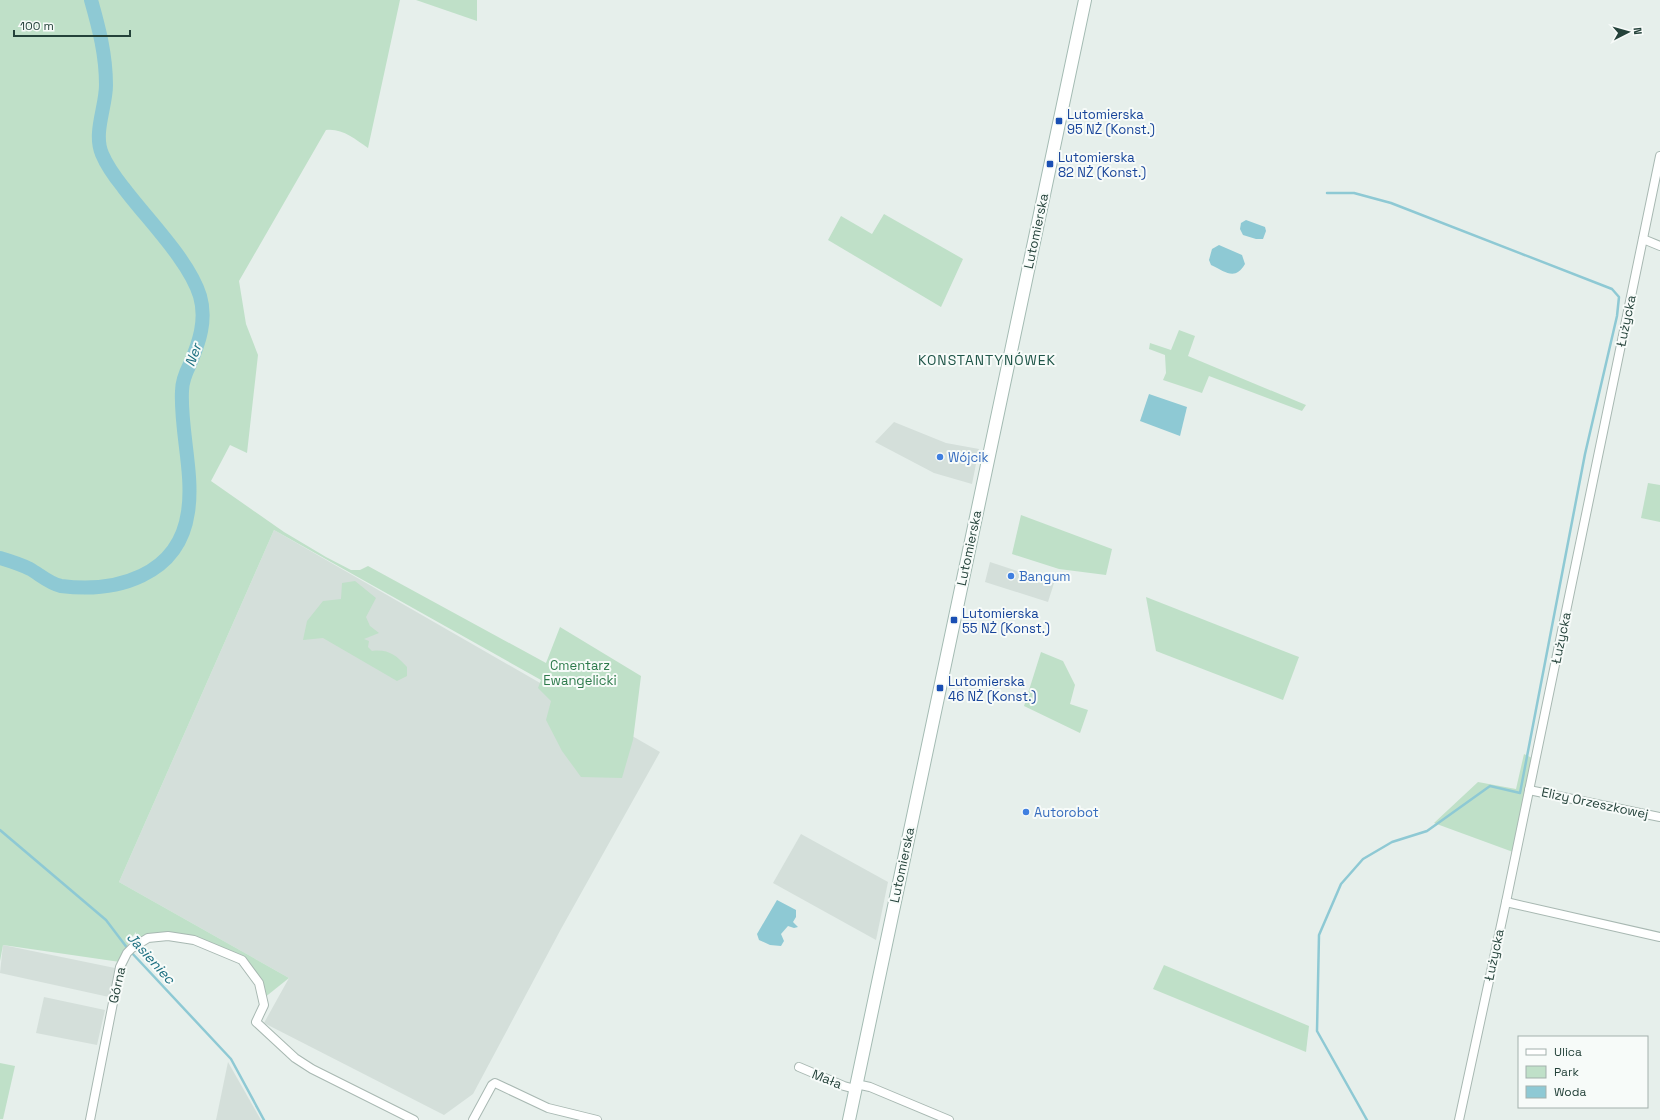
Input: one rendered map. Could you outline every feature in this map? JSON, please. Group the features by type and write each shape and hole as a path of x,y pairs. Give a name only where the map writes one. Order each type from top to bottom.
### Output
{"main road":[{"name":"Lutomierska","path":"849,1120 1085,0"}],"street":[{"name":"Łużycka","path":"1459,1120 1506,902 1660,156"},
{"path":"1643,239 1660,246"},
{"name":"Elizy Orzeszkowej","path":"1529,790 1660,817"},
{"path":"1506,902 1660,937"},
{"name":"Górna","path":"90,1120 120,967 129,950 148,938 168,936 194,940 242,960 260,983 264,1005 256,1022 295,1058 312,1069 414,1120"},
{"name":"Mała","path":"799,1067 844,1086 870,1087 948,1120"},
{"path":"473,1120 492,1085 495,1083 548,1108 597,1120"}],"shaded area":[{"name":"Wójcik","path":"894,422 946,443 979,449 972,484 934,473 875,442"},
{"path":"274,530 660,752 561,929 473,1094 444,1115 264,1023 289,978 119,882"},
{"name":"Bangum","path":"990,562 1054,583 1048,602 985,582"},
{"path":"801,834 888,882 876,940 773,883"},
{"path":"3,945 115,968 109,997 0,973"},
{"path":"44,997 105,1010 97,1045 36,1033"},
{"path":"228,1062 261,1120 216,1120"}],"green space":[{"name":"Cmentarz Ewangelicki","path":"0,0 400,0 368,148 343,132 326,130 239,281 246,324 258,355 247,453 230,445 211,481 284,532 326,557 351,570 360,570 368,566 546,663 560,627 641,676 633,740 622,778 581,777 562,751 546,720 551,701 538,688 541,680 274,530 119,882 289,978 264,998 242,960 194,940 168,936 137,944 136,932 130,940 120,962 3,945 0,961"},
{"path":"416,0 477,0 477,21"},
{"path":"884,214 963,259 941,307 828,240 841,216 872,234"},
{"path":"1179,330 1195,336 1188,356 1306,405 1302,411 1209,376 1202,393 1163,380 1166,373 1165,355 1149,349 1150,343 1171,350"},
{"path":"1648,483 1660,485 1660,522 1641,518"},
{"path":"1021,515 1112,549 1106,575 1059,569 1012,554"},
{"path":"355,581 376,598 366,617 370,626 379,633 364,639 369,641 368,647 372,651 383,651 391,654 407,667 407,676 397,681 323,638 303,640 307,621 323,601 341,599 342,583"},
{"path":"1146,597 1299,657 1283,700 1156,651"},
{"path":"1041,652 1063,661 1075,685 1070,704 1088,710 1080,733 1024,706"},
{"path":"1524,754 1532,758 1513,852 1434,823 1478,782 1516,789"},
{"path":"1164,965 1309,1026 1306,1052 1153,989"},
{"path":"0,1063 15,1066 3,1119 0,1119"}],"water":[{"path":"1246,220 1265,227 1266,231 1263,239 1256,239 1243,235 1240,229 1241,223"},
{"path":"1219,245 1242,255 1245,264 1238,272 1230,274 1211,265 1209,260 1212,249"},
{"path":"1149,394 1187,407 1180,436 1140,421"},
{"path":"777,900 796,910 796,917 793,922 798,927 794,928 788,926 781,934 784,941 781,946 770,945 759,940 757,934"}],"waterway":[{"name":"Ner","path":"0,558 26,567 49,581 61,586 103,586 123,583 142,576 158,565 172,552 182,534 188,512 189,482 183,421 182,388 184,377 199,340 203,314 202,305 200,296 187,268 117,179 102,154 99,129 105,93 106,74 102,42 91,0"},
{"path":"1327,193 1354,193 1391,203 1612,289 1619,297 1617,316 1585,454 1520,793 1490,786 1427,831 1392,842 1363,859 1341,884 1319,935 1317,1031 1367,1120"},
{"name":"Jasieniec","path":"0,830 106,920 128,949"},
{"name":"Jasieniec","path":"131,952 231,1059 264,1120"}],"place":[{"name":"Lutomierska 95 NŻ (Konst.)","path":"1059,121"},
{"name":"Lutomierska 82 NŻ (Konst.)","path":"1050,164"},
{"name":"Wójcik","path":"940,457"},
{"name":"Bangum","path":"1011,576"},
{"name":"Lutomierska 55 NŻ (Konst.)","path":"954,620"},
{"name":"Lutomierska 46 NŻ (Konst.)","path":"940,688"},
{"name":"Autorobot","path":"1026,812"}],"district":[{"name":"KONSTANTYNÓWEK","path":"987,360"}]}
